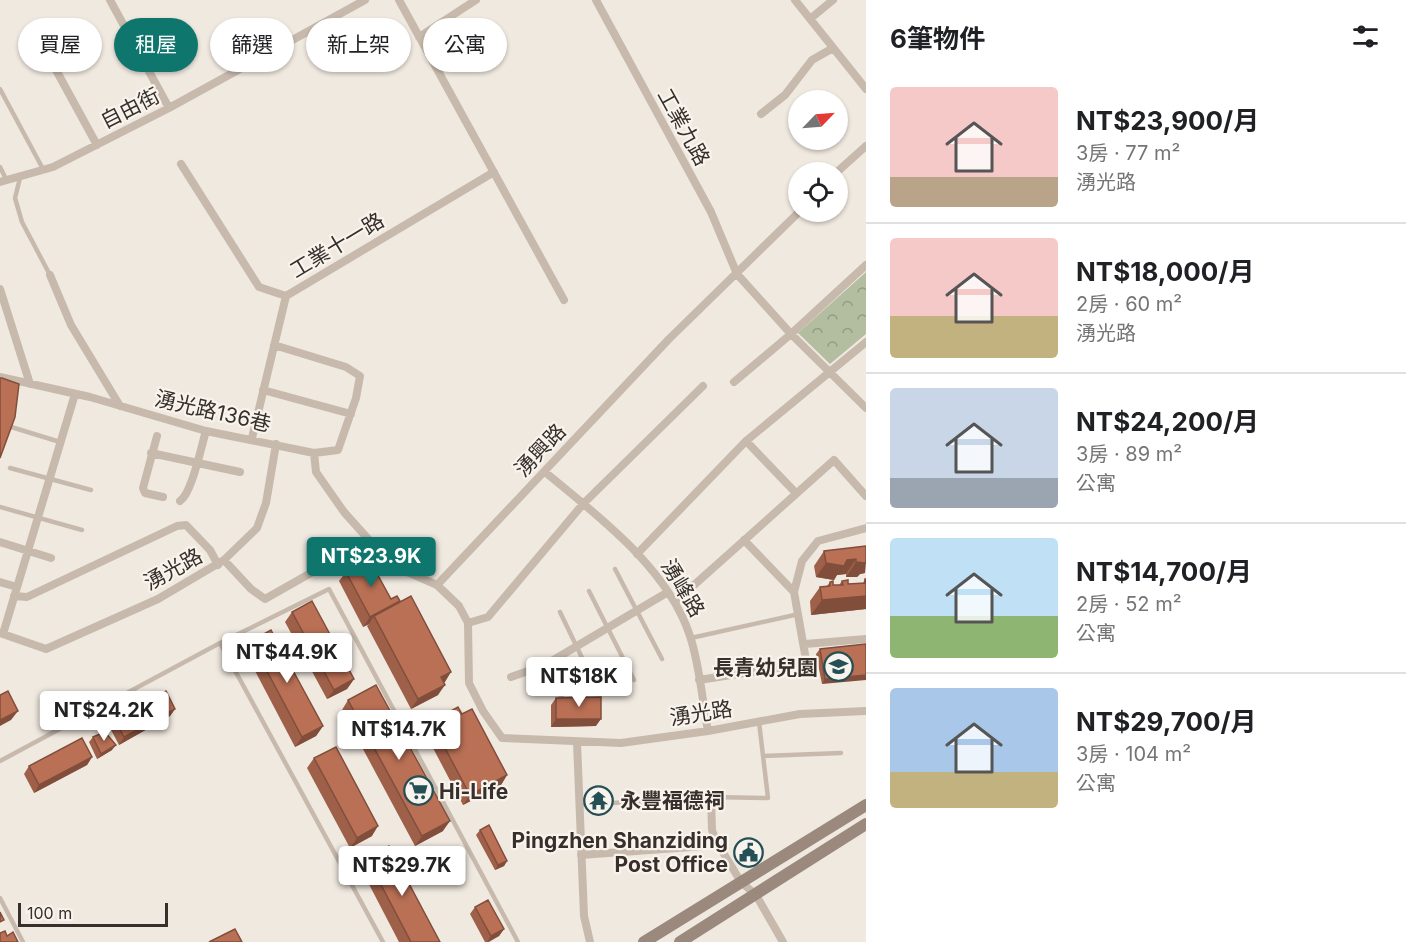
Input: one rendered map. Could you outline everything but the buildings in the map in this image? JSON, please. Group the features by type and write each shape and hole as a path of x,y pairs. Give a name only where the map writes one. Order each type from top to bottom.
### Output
{"main road":[{"path":"645,942 860,808"},
{"path":"680,942 865,826"}],"street":[{"path":"110,0 169,108"},
{"name":"自由街","path":"4,182 53,167 97,145 365,0"},
{"path":"399,0 564,300"},
{"path":"419,36 476,0"},
{"name":"工業九路","path":"596,0 711,212 737,274 791,334 866,408"},
{"path":"795,0 866,89"},
{"path":"810,19 833,0"},
{"path":"760,114 785,95 812,60 833,48"},
{"path":"57,72 97,145"},
{"path":"848,162 866,146"},
{"name":"工業十一路","path":"181,164 259,287 286,296 494,172"},
{"name":"湧興路","path":"437,585 669,339 789,222"},
{"path":"734,382 791,334 866,265"},
{"path":"50,275 71,325 120,406"},
{"path":"0,289 30,384"},
{"path":"252,438 286,296"},
{"path":"637,554 746,441 866,342"},
{"path":"274,345 346,367 360,376 351,414 338,450 314,453 316,471 344,512 394,566 437,585 459,606 468,623 488,617 583,504 703,386"},
{"name":"湧光路136巷","path":"0,377 75,394 206,431 252,438 314,453"},
{"path":"263,390 351,414"},
{"path":"2,634 63,442 75,394"},
{"path":"180,501 190,491 196,461 206,431"},
{"path":"157,436 143,488 145,493 163,497"},
{"path":"746,441 795,492"},
{"path":"0,582 27,597 177,526 186,525 221,562 257,528 266,502 276,444"},
{"path":"151,453 240,472"},
{"path":"675,602 834,459 866,496"},
{"name":"湧峰路","path":"545,472 650,566 675,602 691,638 708,731"},
{"path":"699,680 795,666 806,660 794,592 802,561 818,542 866,528"},
{"name":"湧光路","path":"2,634 46,649 158,599 221,562 265,599 369,540"},
{"path":"744,540 794,592"},
{"path":"0,542 51,558"},
{"path":"511,677 545,665 607,626 668,592"},
{"name":"湧光路","path":"468,623 469,683 483,711 502,738 621,743 708,731 800,714 866,711"},
{"path":"805,644 866,639"},
{"path":"577,742 584,916 590,942"},
{"path":"711,797 712,830 716,841 741,882 756,895 783,942"},
{"path":"860,808 865,826"},
{"path":"581,855 704,846 716,841"}],"lane":[{"path":"0,89 43,170"},
{"path":"0,167 4,182"},
{"path":"20,178 15,198 22,222 50,275"},
{"path":"8,426 63,442"},
{"path":"10,468 91,490"},
{"path":"0,507 39,516 82,530"},
{"path":"615,569 638,609 662,659"},
{"path":"0,760 220,643 329,589 518,942"},
{"path":"589,591 634,680"},
{"path":"560,612 599,693"},
{"path":"691,638 799,614"},
{"path":"220,643 382,942"},
{"path":"545,665 565,704"},
{"path":"579,805 711,797 768,798 759,722"},
{"path":"763,756 841,753"},
{"path":"0,898 23,942"}],"green space":[{"path":"866,272 866,334 830,364 798,333"}],"place":[{"name":"長青幼兒園","path":"839,667"},
{"name":"Hi-Life","path":"418,791"},
{"name":"永豐福德祠","path":"599,800"},
{"name":"Pingzhen Shanziding Post Office","path":"749,852"}]}
